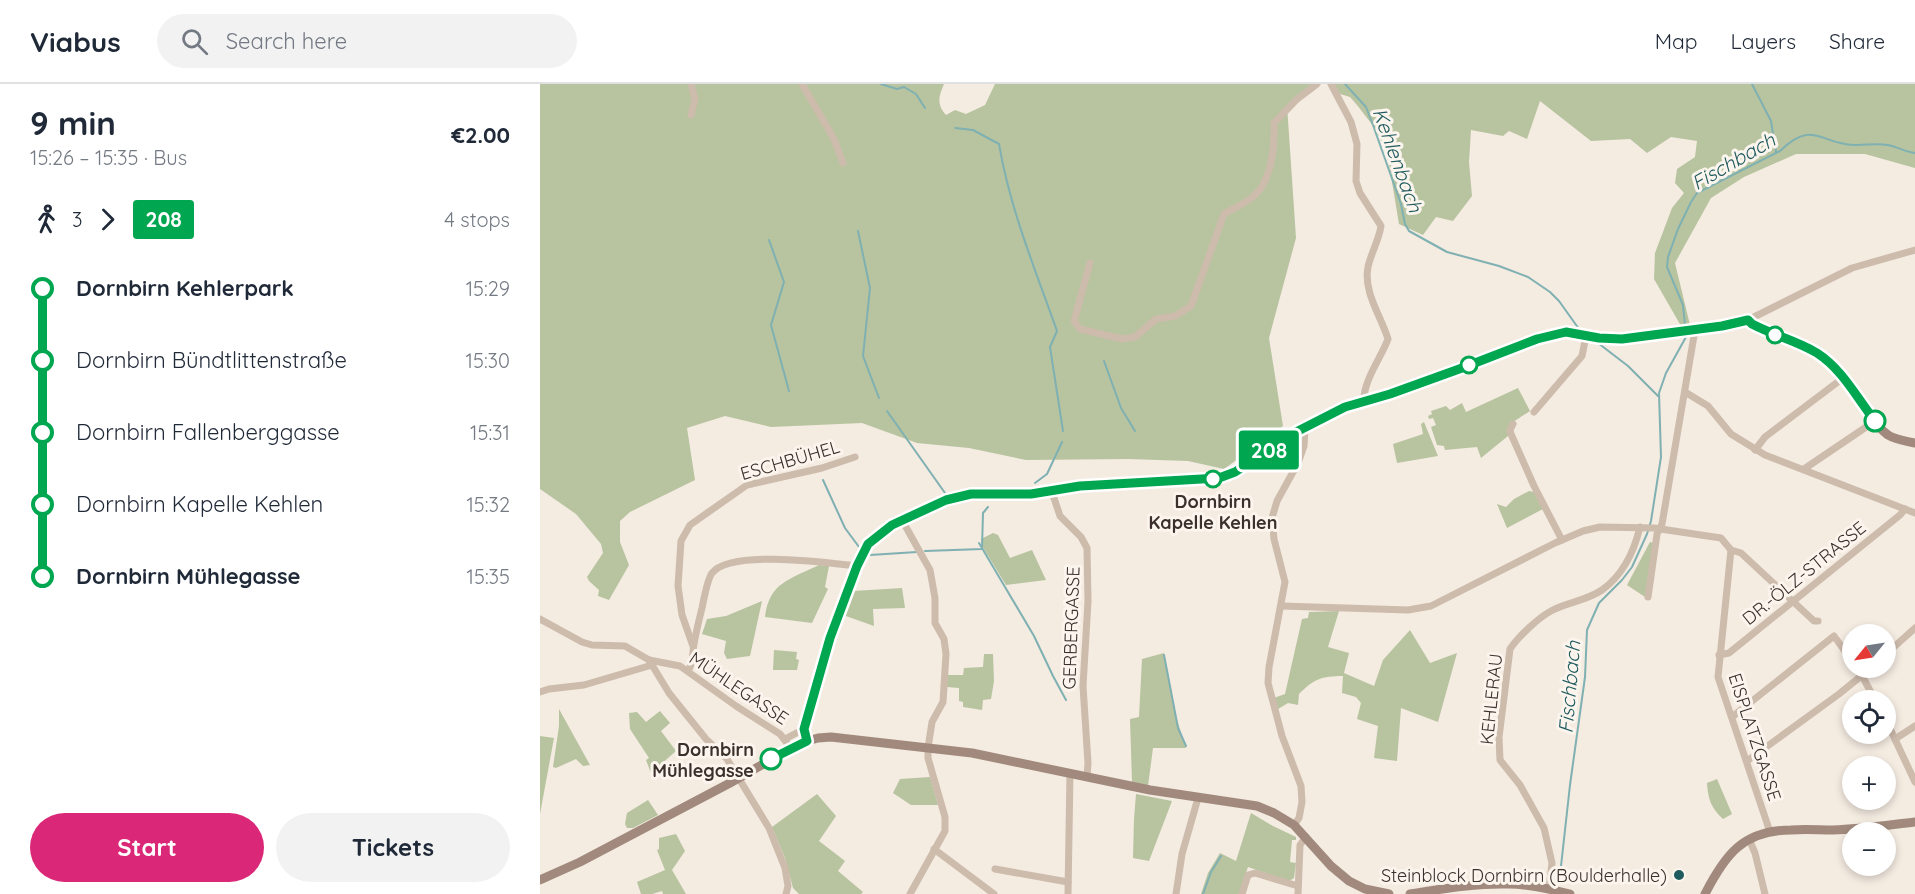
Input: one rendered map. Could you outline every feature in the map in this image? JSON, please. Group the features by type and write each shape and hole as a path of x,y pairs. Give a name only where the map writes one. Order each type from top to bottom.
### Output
{"street":[{"path":"691,84 695,99 691,116"},
{"path":"802,84 834,139 843,163"},
{"path":"1090,263 1074,321 1080,329 1122,339 1135,337 1156,319 1175,316 1191,306 1224,214 1256,195 1264,182 1273,156 1274,123 1296,100 1317,84"},
{"path":"1331,84 1351,122 1357,144 1356,181 1360,193 1381,226 1368,268 1367,283 1388,339 1370,378 1364,401"},
{"path":"1915,250 1852,268 1748,320 1765,331 1817,353 1828,361 1887,434 1915,443"},
{"name":"MÜHLEGASSE","path":"807,741 804,729 830,638 857,566 868,544 892,525 955,496 977,493 1014,495 1052,492 1080,486 1219,478 1235,472 1305,428 1345,407 1462,368 1537,339 1566,332 1622,339 1731,325 1748,320"},
{"path":"1648,597 1657,529 1662,524 1695,330"},
{"path":"1534,411 1582,356 1586,336"},
{"path":"1755,450 1765,437 1843,378"},
{"path":"1685,392 1708,406 1731,434 1755,450 1915,513"},
{"path":"1804,469 1875,421"},
{"path":"1513,424 1511,434 1534,486 1562,540"},
{"path":"1294,825 1299,818 1302,802 1301,786 1282,736 1268,683 1285,582 1274,539 1272,518 1277,501 1298,463 1304,446 1305,428"},
{"name":"ESCHBÜHEL","path":"693,646 682,615 678,586 681,541 690,525 747,485 822,468 855,457"},
{"name":"GERBERGASSE","path":"1052,492 1060,516 1081,537 1087,548 1088,601 1083,686 1087,777"},
{"name":"DR.-ÖLZ-STRASSE","path":"1719,655 1729,653 1900,516 1905,509"},
{"path":"902,520 929,566 935,598 936,627 944,639 946,654 943,702 932,722 927,748 928,759 945,817 945,831 910,894"},
{"path":"1282,606 1408,610 1422,608 1435,605 1583,531 1600,527 1642,527 1721,538 1729,547 1741,553 1814,621 1818,621"},
{"name":"KEHLERAU","path":"1549,889 1552,864 1544,828 1520,785 1500,760 1499,737 1510,649 1515,641 1550,612 1584,600 1608,585 1626,564 1642,527"},
{"name":"EISPLATZGASSE","path":"1729,547 1718,677 1770,832"},
{"path":"688,671 692,665 693,646 706,591 712,573 718,569 740,562 782,559 857,566"},
{"name":"MÜHLEGASSE","path":"540,619 582,642 592,645 625,646 651,662 680,666 780,734 791,748"},
{"path":"1896,645 1915,628"},
{"path":"1732,717 1834,636 1842,647"},
{"path":"540,692 584,685 651,662 669,693 706,738 727,759 769,828 787,877 786,894"},
{"path":"1747,761 1858,678"},
{"path":"1896,738 1915,726"},
{"name":"MÜHLEGASSE","path":"785,739 804,729"},
{"path":"540,880 572,867 791,748 807,741 831,737 982,754 1198,798 1257,806 1294,825 1331,866 1349,881 1365,889 1389,894"},
{"path":"1896,741 1915,782"},
{"path":"1068,894 1070,773"},
{"path":"1176,894 1182,854 1198,798"},
{"path":"1705,894 1725,858 1749,839 1770,832 1841,830 1915,824"},
{"path":"1242,894 1248,875 1255,873 1298,890 1300,845 1306,837"},
{"path":"1749,839 1755,853 1765,894"},
{"path":"934,849 994,894"},
{"path":"995,869 1068,882"},
{"path":"1410,894 1480,884 1519,889 1549,889 1570,894"}],"green space":[{"path":"540,84 944,84 939,100 946,115 955,110 966,114 985,105 995,84 1313,84 1287,105 1296,238 1269,338 1283,426 1224,469 1188,461 1026,460 969,448 917,443 862,423 771,427 725,416 687,428 695,480 630,512 620,521 620,542 629,565 609,600 598,596 599,590 587,577 603,553 601,544 576,514 540,489"},
{"path":"1334,84 1915,84 1915,168 1865,154 1796,154 1744,177 1711,198 1675,263 1690,325 1681,326 1654,279 1655,253 1672,208 1684,193 1675,183 1677,169 1695,157 1697,141 1671,137 1647,153 1630,139 1591,141 1540,101 1527,139 1509,131 1503,136 1471,130 1469,162 1472,196 1453,221 1436,217 1423,235 1399,224 1387,152 1374,127 1357,105 1350,97 1340,94"},
{"path":"1518,388 1530,411 1510,424 1508,436 1481,458 1477,447 1445,450 1444,446 1437,445 1431,427 1436,425 1433,418 1429,419 1428,416 1432,414 1431,411 1446,406 1450,410 1462,403 1466,412"},
{"path":"1424,422 1438,456 1397,463 1393,444 1423,434 1421,424"},
{"path":"1529,491 1534,492 1543,509 1507,528 1497,504 1506,507 1514,499"},
{"path":"993,533 998,535 1010,558 1032,550 1046,580 1006,585 982,546 981,539"},
{"path":"1650,542 1654,543 1645,597 1627,585"},
{"path":"819,565 829,566 825,587 828,589 812,623 765,617 767,605 776,589 791,578"},
{"path":"902,588 905,608 873,609 874,626 843,615 853,591"},
{"path":"762,601 750,656 727,659 724,653 726,641 702,634 707,619 726,616"},
{"path":"1339,611 1328,647 1349,653 1344,673 1374,686 1383,660 1410,630 1430,663 1457,653 1438,722 1401,708 1397,761 1374,758 1378,726 1357,719 1361,703 1356,697 1342,693 1343,676 1323,678 1314,682 1299,694 1298,705 1288,703 1278,709 1274,698 1285,694 1302,619 1308,618 1309,612"},
{"path":"774,650 797,652 796,659 799,660 797,670 773,670"},
{"path":"1164,653 1177,720 1186,748 1153,748 1148,786 1132,782 1130,719 1139,717 1142,659"},
{"path":"984,654 993,654 994,681 991,699 983,700 982,710 963,707 963,702 959,701 959,688 947,687 947,675 963,675 964,668 983,667"},
{"path":"559,709 590,765 583,766 576,759 556,768 553,767"},
{"path":"660,711 670,723 661,731 676,751 651,773 646,760 649,758 630,729 629,713 637,712 646,722"},
{"path":"540,736 554,738 540,814"},
{"path":"930,777 938,805 911,805 893,793 900,779"},
{"path":"1717,779 1732,814 1723,819 1713,807 1708,794 1707,783"},
{"path":"817,794 836,816 819,841 845,861 838,871 863,892 861,894 799,894 793,888 785,858 772,827"},
{"path":"1136,794 1172,801 1149,861 1133,858"},
{"path":"648,800 658,815 633,828 627,828 625,824 627,813"},
{"path":"1251,813 1296,837 1296,840 1292,840 1290,862 1296,863 1294,878 1289,881 1248,867 1239,894 1201,894 1208,873 1220,853 1236,861"},
{"path":"676,834 685,851 672,870 686,894 663,894 662,891 641,894 637,882 665,870 657,850 659,849 659,838"}],"waterway":[{"path":"881,84 897,89 904,87 916,94 925,108"},
{"name":"Kehlenbach","path":"1345,84 1366,107 1409,231 1447,252 1499,266 1528,277 1559,301 1579,329"},
{"path":"1752,84 1771,121 1773,134"},
{"path":"955,128 973,130 999,144 1016,215 1057,331 1050,347 1063,431"},
{"name":"Fischbach","path":"1685,325 1683,305 1667,267 1668,257 1678,229 1697,193 1780,151 1801,136 1817,136 1842,144 1888,145 1915,153"},
{"path":"1775,142 1776,153"},
{"path":"858,231 870,288 863,356 879,398"},
{"path":"769,240 784,282 771,325 789,391"},
{"name":"Fischbach","path":"1559,884 1585,677 1587,630 1599,603 1632,567 1647,534 1661,457 1659,393 1666,373 1686,337"},
{"name":"Kehlenbach","path":"1598,343 1628,366 1658,396"},
{"path":"1104,361 1121,408 1135,431"},
{"path":"887,411 945,493"},
{"path":"1035,483 1047,474 1062,442"},
{"path":"823,480 845,528 859,547"},
{"path":"925,551 982,549 983,513 988,507"},
{"path":"979,543 1034,636 1066,700"},
{"path":"870,555 917,552"},
{"path":"1164,655 1178,728 1186,746"},
{"path":"1203,894 1211,872 1221,856"}],"bus line":[{"name":"208","path":"771,759 807,741 804,729 830,638 845,595 868,544 892,525 955,496 983,493 1031,494 1080,486 1199,481 1219,478 1250,464 1298,431 1345,407 1390,394 1537,339 1566,332 1599,338 1622,339 1722,326 1748,320 1765,331 1804,346 1828,361 1875,421"}],"place":[{"name":"Dornbirn Kapelle Kehlen","path":"1213,479"},
{"name":"Dornbirn Mühlegasse","path":"771,759"},
{"name":"Steinblock Dornbirn (Boulderhalle)","path":"1679,875"}]}
